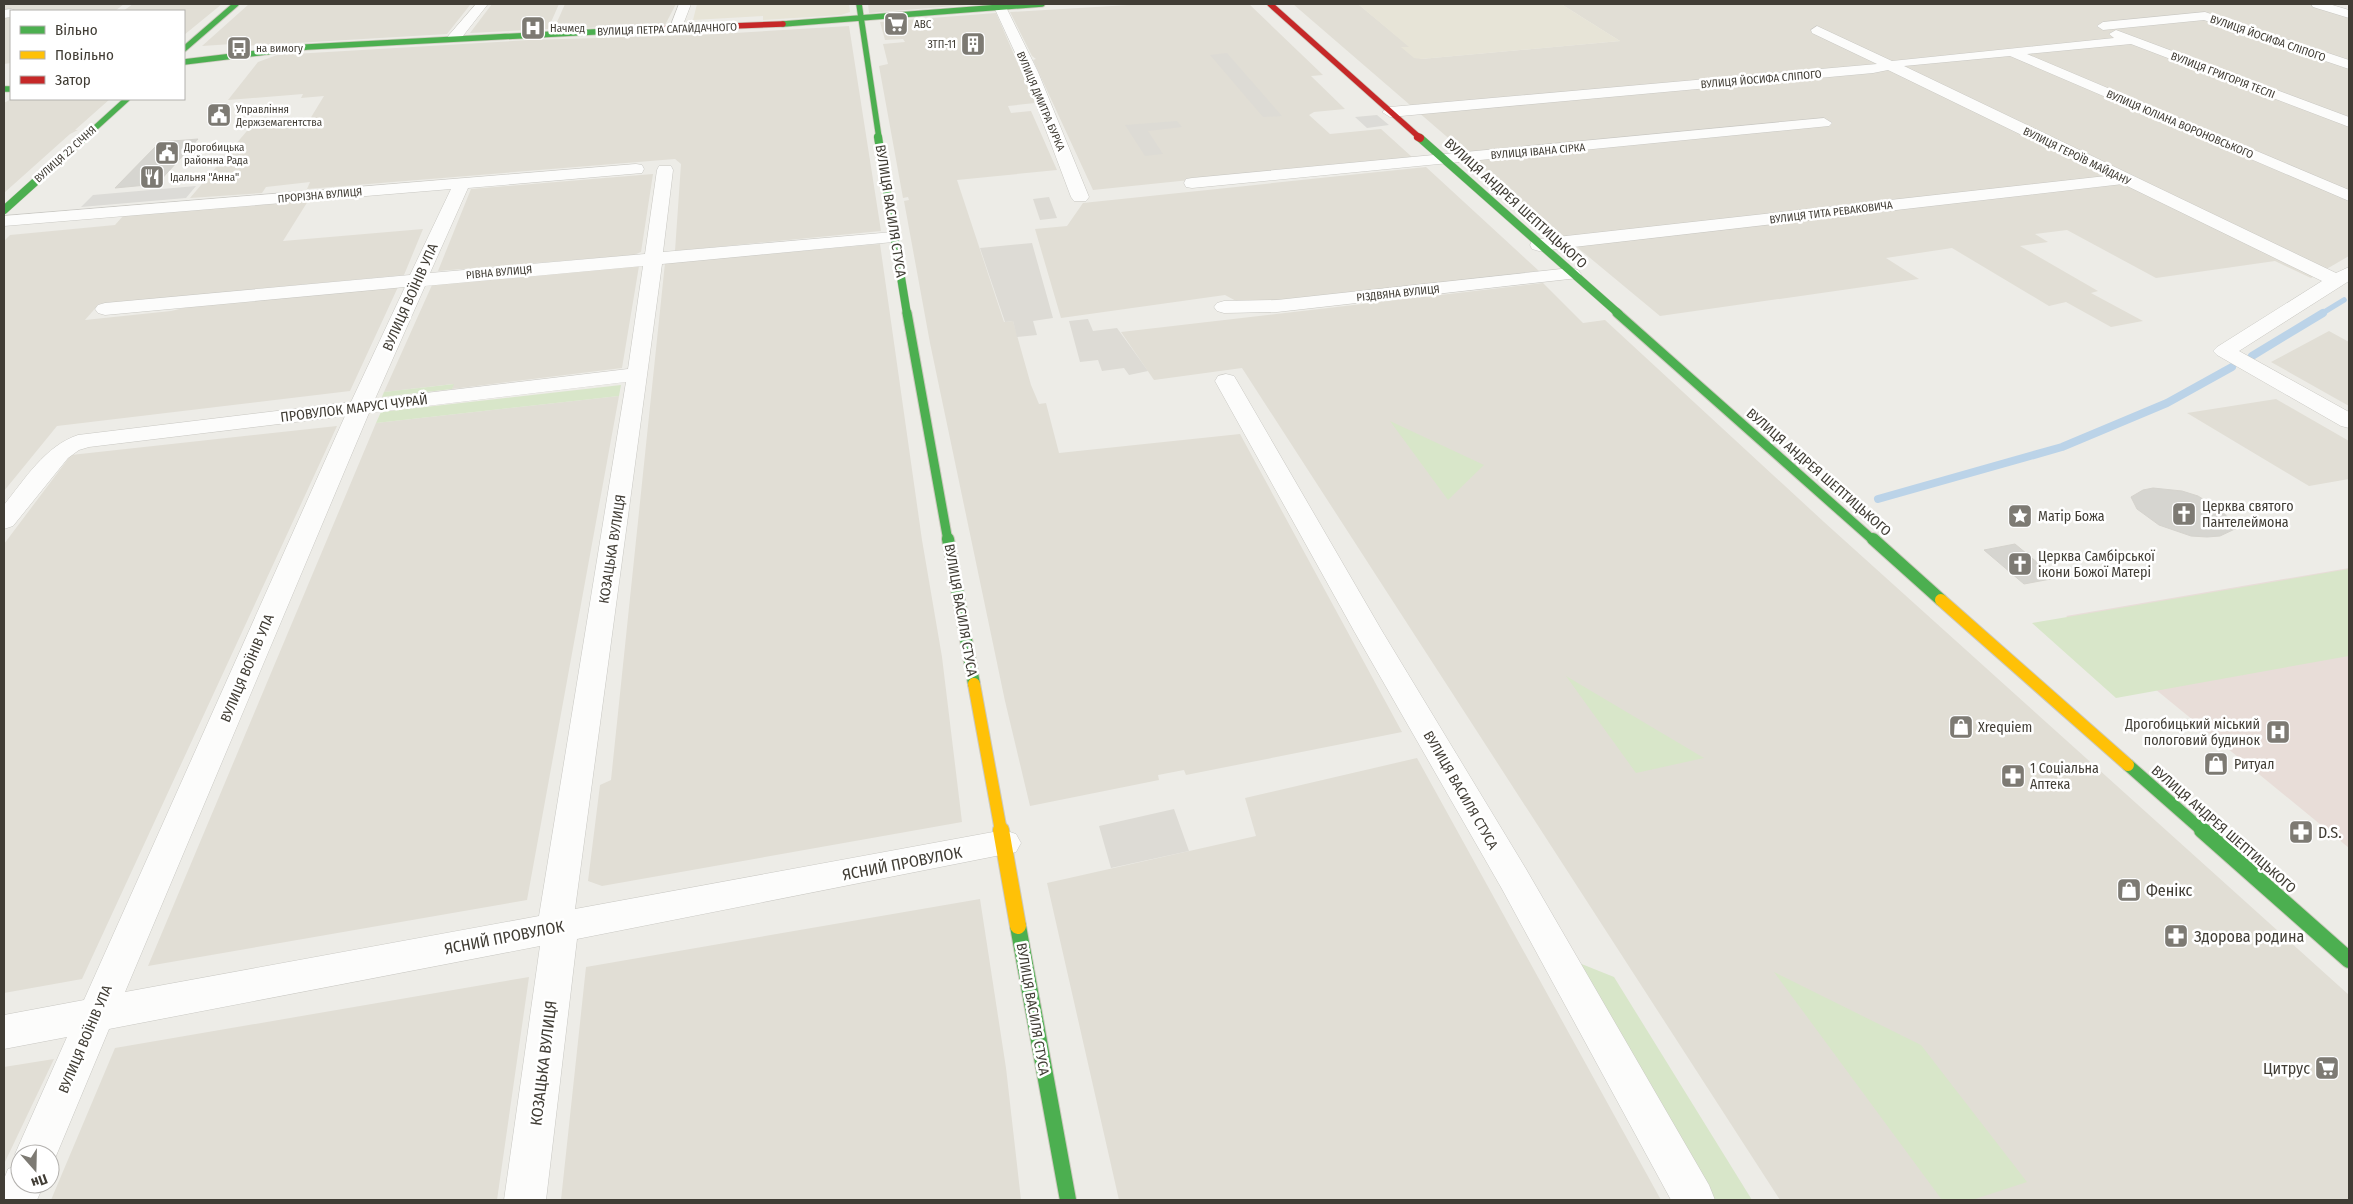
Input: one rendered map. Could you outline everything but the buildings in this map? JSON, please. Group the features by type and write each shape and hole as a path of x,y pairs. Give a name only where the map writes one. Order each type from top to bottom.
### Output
{"street":[{"path":"185,48 236,4"},
{"path":"454,38 482,4"},
{"path":"674,30 685,4"},
{"name":"ВУЛИЦЯ ВАСИЛЯ СТУСА","path":"859,4 893,237 1068,1200"},
{"name":"ВУЛИЦЯ ПЕТРА САГАЙДАЧНОГО","path":"291,48 454,38 674,30 861,19 1042,4"},
{"name":"ВУЛИЦЯ АНДРЕЯ ШЕПТИЦЬКОГО","path":"1270,4 1446,160 1538,245 2349,960"},
{"path":"2317,4 2349,14"},
{"name":"ВУЛИЦЯ ДМИТРА БУРКА","path":"1000,7 1031,72 1080,197"},
{"name":"ВУЛИЦЯ ЙОСИФА СЛІПОГО","path":"2096,27 2205,16 2349,65"},
{"name":"ВУЛИЦЯ ГРИГОРІЯ ТЕСЛІ","path":"2096,27 2349,122"},
{"name":"ВУЛИЦЯ ГЕРОЇВ МАЙДАНУ","path":"1817,30 2342,282"},
{"name":"ВУЛИЦЯ ЙОСИФА СЛІПОГО","path":"1390,112 1873,69 2011,52 2132,40"},
{"path":"185,62 291,48"},
{"path":"185,70 291,48"},
{"path":"185,53 272,51"},
{"name":"ВУЛИЦЯ ЮЛІАНА ВОРОНОВСЬКОГО","path":"2011,52 2349,196"},
{"name":"ВУЛИЦЯ 22 СІЧНЯ","path":"4,210 126,100"},
{"name":"ВУЛИЦЯ ІВАНА СІРКА","path":"1192,183 1824,123"},
{"name":"ПРОРІЗНА ВУЛИЦЯ","path":"4,221 636,169"},
{"name":"КОЗАЦЬКА ВУЛИЦЯ","path":"525,1200 558,927 638,374 665,170"},
{"name":"ВУЛИЦЯ ТИТА РЕВАКОВИЧА","path":"1538,245 2124,179"},
{"name":"ВУЛИЦЯ ВОЇНІВ УПА","path":"40,1144 360,407 462,184"},
{"name":"РІВНА ВУЛИЦЯ","path":"105,309 893,237"},
{"name":"РІЗДВЯНА ВУЛИЦЯ","path":"1224,307 1277,306 1571,274"},
{"path":"2342,282 2224,351 2349,421"},
{"name":"ПРОВУЛОК МАРУСІ ЧУРАЙ","path":"4,521 60,453 71,445 118,436 638,374"},
{"name":"ВУЛИЦЯ ВАСИЛЯ СТУСА","path":"1226,382 1368,631 1514,879 1694,1200"},
{"name":"ЯСНИЙ ПРОВУЛОК","path":"4,1032 1004,844"}],"shaded area":[{"path":"4,4 124,4 116,10 4,11"},
{"path":"133,4 222,4 185,34 185,10 124,10"},
{"path":"249,4 470,5 447,34 244,46 247,43 202,46"},
{"path":"492,4 559,4 548,29 470,33"},
{"path":"565,4 676,4 665,25 554,29"},
{"path":"697,4 849,4 850,12 841,15 763,20 763,16 693,20"},
{"path":"868,4 979,4 869,13"},
{"path":"1146,4 1249,4 1323,75 1311,76 1345,109 1314,112 1309,115 1330,134 1381,129 1412,157 1093,190 1033,60 1036,59 1032,56 1010,12"},
{"path":"1293,4 1358,4 1410,47 1402,47 1421,59 1620,41 1561,4 2310,4 2349,17 2349,256 2311,278 2275,261 2156,278 2067,230 2035,234 2048,242 2020,246 2098,291 2091,293 2143,321 2111,327 2066,302 2049,306 1952,248 1886,258 1919,279 1660,316 1519,199"},
{"path":"1358,4 1561,4 1620,41 1421,59 1414,58 1401,47 1409,47"},
{"path":"996,13 1035,103 1008,106 1011,113 1031,111 1057,170 957,180 1004,322 1013,321 1031,385 1039,404 1046,403 1059,453 1240,434 1402,732 1186,775 1184,770 1158,775 1159,780 1030,806 1005,701 930,343 904,201 909,200 908,197 903,198 879,66 888,64 883,44 905,42 903,39 885,40 880,22"},
{"path":"4,16 10,16 10,63 4,64"},
{"path":"849,26 881,231 675,251 681,164 675,159 307,189 310,182 266,187 262,193 190,198 252,125 310,119 324,96 301,98 303,94 228,100 258,62 277,55 529,40 701,35"},
{"path":"1227,53 1282,116 1263,117 1210,55"},
{"path":"10,100 109,100 75,130 78,130 70,134 4,193 4,103"},
{"path":"1377,115 1389,125 1367,128 1355,117"},
{"path":"1177,121 1182,127 1148,131 1163,154 1145,156 1125,125"},
{"path":"1426,167 1539,271 1293,300 1238,302 1225,295 1061,318 1035,229 1067,226 1083,203"},
{"path":"653,174 641,252 634,255 438,271 471,189"},
{"path":"196,186 186,198 81,207 93,195"},
{"path":"1049,197 1057,218 1040,220 1033,199"},
{"path":"308,201 283,241 423,229 404,275 99,304 85,320 171,311 192,306 398,287 350,391 57,426 4,491 4,241 10,235 115,225 123,216"},
{"path":"1032,243 1053,318 1033,321 1037,335 1017,337 1013,321 1005,322 980,248"},
{"path":"880,244 922,540 942,657 962,822 602,886 588,881 600,785 611,780 665,263"},
{"path":"639,266 622,368 452,389 453,384 384,392 432,285"},
{"path":"1543,283 1583,323 1605,320 1824,522 2349,995 2349,1200 1780,1200 1242,368 1154,380 1121,332"},
{"path":"1088,319 1093,331 1117,328 1148,371 1129,375 1124,368 1102,371 1098,360 1080,362 1069,321"},
{"path":"2329,331 2349,342 2349,406 2271,362"},
{"path":"619,396 527,900 148,966 376,423"},
{"path":"2276,399 2349,441 2349,479 2309,486 2187,413"},
{"path":"337,426 82,979 4,993 4,544 71,455"},
{"name":"Дрогобицький міський пологовий будинок","path":"2349,568 2349,848 2066,616"},
{"path":"1417,758 1661,1200 1119,1200 1047,883 1256,836 1245,798"},
{"path":"1174,809 1189,851 1111,868 1099,826"},
{"path":"980,899 1006,1068 1021,1200 561,1200 586,967"},
{"path":"529,977 497,1200 51,1200 54,1194 60,1194 60,1179 115,1048"},
{"path":"54,1059 14,1144 10,1144 10,1151 4,1164 4,1067"}],"green space":[{"path":"454,384 452,389 382,397 384,392"},
{"path":"621,385 619,396 376,423 381,412"},
{"path":"1390,421 1484,465 1448,500"},
{"path":"2349,569 2349,656 2116,698 2032,623"},
{"path":"1566,676 1704,758 1636,773"},
{"path":"1569,959 1614,977 1752,1200 1708,1200"},
{"path":"1774,972 1921,1045 2027,1182 1972,1200 1942,1200"}],"waterway":[{"path":"2321,314 2344,300"},
{"path":"2252,356 2323,313"},
{"path":"1878,499 2062,447 2167,403 2232,367"}],"traffic: fast":[{"path":"185,48 236,4"},
{"path":"859,4 893,237 974,684"},
{"path":"783,24 1042,4"},
{"path":"185,62 307,47 631,30"},
{"path":"4,89 10,89"},
{"path":"4,210 126,100"},
{"path":"1420,138 1941,600"},
{"path":"2128,765 2349,960"},
{"path":"1018,926 1068,1200"}],"traffic: slow":[{"path":"1941,600 2128,765"},
{"path":"974,684 1018,926"}],"traffic: jam":[{"path":"1270,4 1420,138"},
{"path":"631,30 783,24"}],"place":[{"name":"ABC","path":"896,24"},
{"name":"Начмед","path":"533,28"},
{"name":"ЗТП-11","path":"973,44"},
{"name":"на вимогу","path":"239,48"},
{"name":"Управління Держземагентства","path":"219,115"},
{"name":"Дрогобицька районна Рада","path":"167,153"},
{"name":"Ідальня \"Анна\"","path":"152,177"},
{"name":"Церква святого Пантелеймона","path":"2184,514"},
{"name":"Матір Божа","path":"2020,516"},
{"name":"Церква Самбірської ікони Божої Матері","path":"2020,564"},
{"name":"Xrequiem","path":"1961,727"},
{"name":"Дрогобицький міський пологовий будинок","path":"2278,732"},
{"name":"Ритуал","path":"2216,764"},
{"name":"1 Соціальна Аптека","path":"2013,776"},
{"name":"D.S.","path":"2301,832"},
{"name":"Фенікс","path":"2129,890"},
{"name":"Здорова родина","path":"2176,936"},
{"name":"Цитрус","path":"2327,1068"}]}
